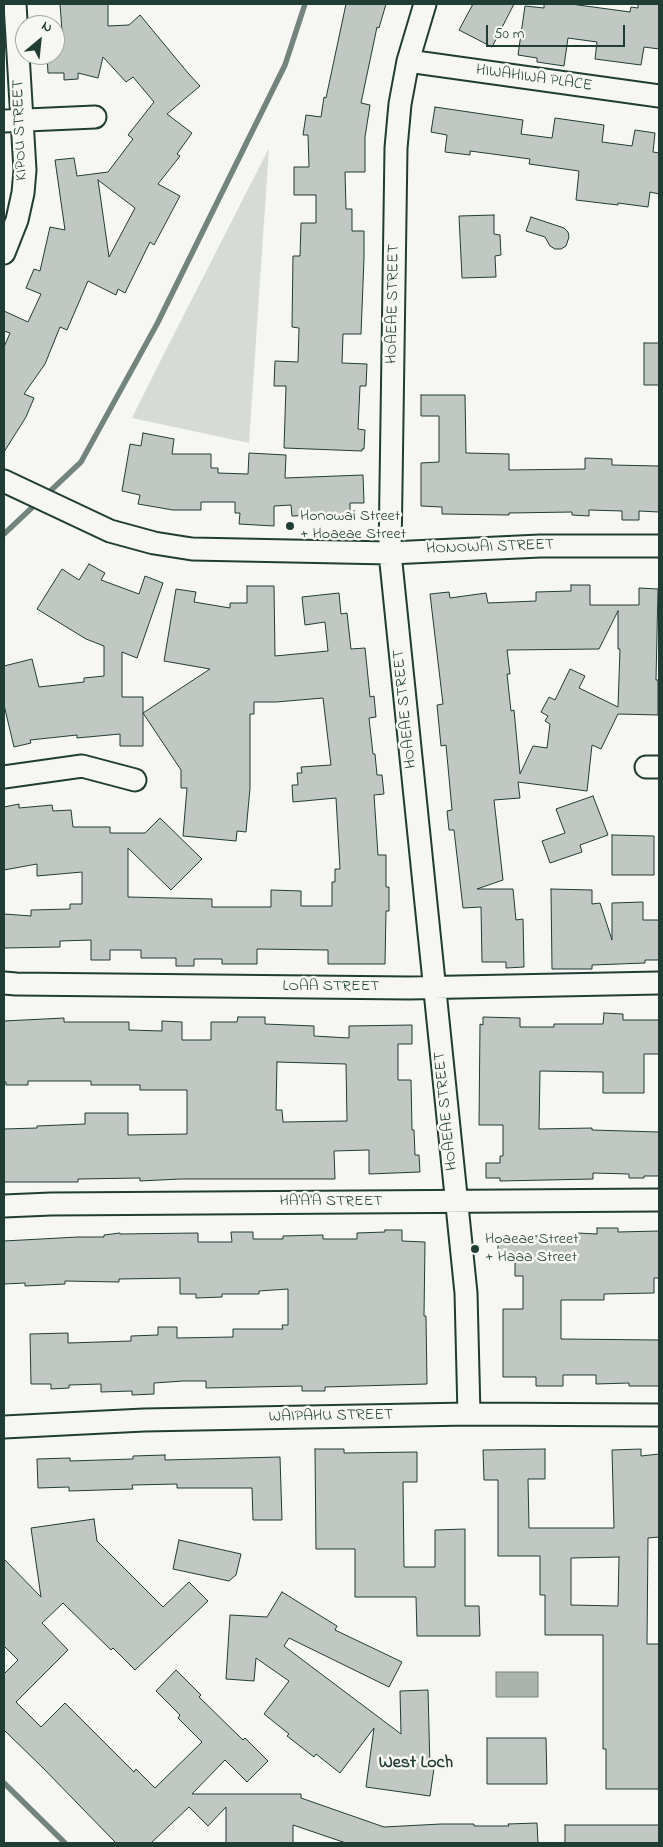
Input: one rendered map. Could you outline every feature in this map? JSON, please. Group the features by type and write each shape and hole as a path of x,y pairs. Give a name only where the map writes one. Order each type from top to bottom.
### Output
{"street":[{"name":"KIPOU STREET","path":"4,253 17,220 23,193 25,170 13,121 15,4"},
{"name":"HOAEAE STREET","path":"424,4 408,61 400,104 396,148 390,553 466,1293 469,1414"},
{"name":"HIWAHIWA PLACE","path":"408,61 659,96"},
{"path":"13,121 95,117"},
{"name":"HONOWAI STREET","path":"7,482 110,531 154,543 192,548 390,553 540,546 659,546"},
{"path":"4,777 82,766 135,780"},
{"name":"LOAA STREET","path":"4,983 434,988 659,983"},
{"name":"HA'A'A STREET","path":"4,1206 659,1200"},
{"name":"WAIPAHU STREET","path":"4,1426 144,1420 469,1414 659,1415"}],"shaded area":[{"path":"269,148 249,443 132,418 168,346"},
{"path":"496,1672 538,1672 538,1697 496,1697"}],"building":[{"path":"60,4 108,4 108,26 129,25 140,15 200,86 167,114 192,133 177,154 180,156 158,184 180,196 154,245 150,242 125,293 118,289 116,295 88,281 67,330 60,327 45,364 24,394 34,398 26,417 4,452 4,347 10,333 4,331 4,311 28,322 41,294 26,288 34,269 40,271 50,227 65,230 55,160 74,158 77,176 108,172 133,139 128,135 154,102 133,77 126,82 103,57 98,78 78,73 78,79 64,80 64,73 48,73 48,65 65,65 65,15 61,15","holes":["98,180 135,208 109,257"]},
{"path":"346,4 386,4 379,28 377,27 361,103 370,105 365,137 365,172 345,172 346,209 352,209 352,231 364,231 364,258 361,334 343,334 342,363 367,364 366,386 360,386 358,429 365,430 364,449 362,451 284,448 286,386 274,386 275,361 298,362 299,328 292,327 293,256 300,256 301,223 316,223 316,195 294,195 294,167 309,167 308,135 303,135 306,115 321,117"},
{"path":"473,4 514,4 492,47 459,30"},
{"path":"544,4 571,4 630,12 631,7 638,8 638,4 659,4 659,49 644,47 641,65 595,59 597,42 568,38 564,66 537,62 537,58 518,55 525,6 544,8"},
{"path":"435,107 523,120 521,134 552,138 555,118 604,125 602,142 632,146 635,130 655,133 653,152 659,153 659,194 650,192 648,207 576,200 579,171 529,164 530,159 470,151 470,155 445,152 447,135 431,132"},
{"path":"494,215 494,234 500,235 501,255 495,256 496,277 462,278 459,216"},
{"path":"531,217 564,228 568,232 569,237 566,246 561,249 555,249 550,246 545,237 526,231"},
{"path":"644,343 659,343 659,385 644,385"},
{"path":"421,395 465,395 466,453 509,454 509,470 585,469 585,458 612,459 612,465 659,466 659,512 639,511 639,520 622,520 622,511 589,510 589,516 572,515 572,512 509,513 509,515 442,514 442,507 421,506 421,463 439,462 439,416 421,416"},
{"path":"143,433 174,439 172,454 211,454 211,468 218,468 218,473 248,474 249,453 286,455 285,478 363,475 364,503 350,503 350,514 292,516 291,505 274,506 274,526 239,524 240,513 235,513 235,502 201,502 201,510 173,510 138,504 140,495 122,491 130,444 141,446"},
{"path":"89,564 105,573 101,580 139,594 145,576 163,583 137,658 122,652 122,697 143,697 143,746 120,746 120,734 77,738 77,735 30,740 31,743 14,747 4,705 4,666 32,659 39,687 84,682 84,678 104,676 104,646 86,639 37,609 62,569 79,580"},
{"path":"571,585 590,585 590,605 639,605 639,588 658,589 656,680 658,680 658,715 618,714 601,749 592,745 587,791 518,782 520,798 494,800 503,880 477,889 513,889 516,920 523,919 524,967 506,968 506,962 482,962 481,907 463,908 454,830 449,830 447,811 452,810 446,745 441,746 437,705 443,704 430,594 449,592 450,598 486,593 488,603 536,601 536,592 571,591","holes":["618,611 618,649 620,649 618,707 579,688 585,676 570,669 555,700 549,697 541,712 548,716 545,721 550,724 547,748 533,746 520,774 514,710 511,711 507,674 510,674 507,650 599,649"]},
{"path":"247,586 274,586 275,656 328,651 325,622 305,625 302,597 339,593 341,614 347,613 351,649 365,648 370,697 374,696 376,717 369,718 373,754 375,754 377,775 382,775 384,794 374,795 378,855 386,855 386,887 389,887 389,911 386,911 385,964 328,964 328,950 257,949 257,964 222,964 222,959 194,959 194,966 176,966 176,958 141,958 141,950 110,950 110,960 91,960 91,940 60,941 60,947 4,948 4,914 31,916 31,910 70,909 70,904 82,904 82,872 37,876 37,864 4,870 4,807 19,804 19,808 52,805 53,811 71,810 73,827 110,827 110,833 145,833 160,818 202,859 171,890 128,848 128,897 212,899 212,907 271,907 271,890 301,891 301,906 332,906 332,882 335,882 335,869 340,869 336,798 293,802 292,785 298,785 297,773 302,773 301,767 331,765 323,698 254,702 254,714 250,714 250,788 246,832 237,831 236,841 183,836 187,788 181,788 181,770 143,713 210,669 164,661 176,589 196,592 194,602 230,608 230,603 247,603"},
{"path":"593,796 608,835 580,845 582,852 550,863 542,841 565,833 556,809"},
{"path":"612,835 654,836 654,875 612,875"},
{"path":"551,889 592,890 592,904 600,903 612,940 612,903 643,902 643,920 659,920 659,960 645,960 645,963 592,965 592,969 552,969"},
{"path":"604,1013 623,1014 623,1020 659,1020 659,1054 644,1054 644,1093 603,1093 603,1072 540,1071 539,1129 592,1128 592,1130 659,1132 659,1176 629,1178 629,1174 593,1173 593,1179 500,1181 500,1178 486,1178 486,1163 500,1163 500,1156 503,1156 503,1125 479,1125 480,1024 483,1025 483,1017 520,1018 520,1027 554,1027 554,1024 603,1024"},
{"path":"238,1017 265,1017 265,1024 314,1026 314,1036 349,1038 349,1026 412,1025 412,1044 398,1044 398,1080 411,1080 412,1130 414,1130 415,1155 419,1155 420,1172 369,1174 369,1150 334,1151 335,1179 180,1179 140,1181 140,1178 78,1179 78,1182 4,1182 4,1129 85,1124 85,1113 128,1113 128,1135 187,1134 187,1090 140,1090 140,1085 91,1085 91,1081 28,1081 28,1085 6,1085 6,1082 4,1082 4,1021 64,1018 64,1022 129,1022 129,1030 162,1031 162,1021 182,1022 182,1040 211,1040 211,1022 237,1022","holes":["277,1062 346,1064 347,1121 283,1122 282,1110 276,1110"]},
{"path":"597,1228 618,1228 618,1232 659,1231 659,1278 654,1278 654,1293 604,1294 604,1300 561,1300 561,1339 659,1340 659,1386 629,1386 629,1383 596,1384 596,1375 563,1375 563,1386 536,1386 536,1377 503,1377 503,1309 523,1309 523,1276 515,1276 515,1257 498,1257 498,1236 577,1236 577,1233 597,1234"},
{"path":"385,1230 402,1230 402,1241 425,1242 424,1316 426,1316 427,1384 325,1387 325,1391 302,1391 302,1386 206,1388 206,1381 183,1381 154,1383 154,1394 132,1395 132,1391 101,1392 101,1384 69,1385 69,1388 51,1389 51,1384 31,1384 30,1334 68,1333 68,1343 131,1341 131,1336 158,1335 158,1327 177,1327 177,1338 233,1337 233,1329 283,1329 282,1325 288,1325 288,1289 259,1291 259,1294 222,1294 222,1297 196,1298 196,1294 180,1294 180,1278 119,1279 119,1282 65,1281 65,1284 25,1286 25,1283 4,1284 4,1241 104,1237 104,1235 120,1233 198,1233 198,1242 232,1242 231,1232 253,1232 253,1239 283,1239 283,1236 323,1235 323,1239 357,1239 357,1233 385,1232"},
{"path":"315,1449 344,1449 344,1453 417,1452 417,1482 403,1482 404,1567 435,1567 435,1530 465,1529 465,1606 479,1606 480,1636 417,1636 416,1597 355,1597 355,1549 316,1549"},
{"path":"545,1449 545,1479 528,1479 529,1528 614,1528 612,1450 641,1449 641,1456 659,1454 659,1537 648,1538 647,1644 659,1644 659,1789 606,1789 606,1749 603,1749 603,1635 545,1635 545,1595 540,1595 540,1556 498,1556 498,1480 484,1480 483,1450","holes":["619,1557 618,1606 571,1605 571,1558"]},
{"path":"165,1455 165,1460 280,1457 282,1520 253,1520 252,1488 177,1488 177,1484 132,1485 133,1489 69,1491 69,1487 38,1488 37,1459 70,1458 70,1461 133,1459 133,1456"},
{"path":"94,1519 97,1541 163,1607 189,1582 208,1601 135,1670 113,1648 111,1650 63,1603 42,1623 68,1650 16,1702 41,1727 65,1703 134,1772 136,1769 155,1788 202,1742 178,1718 180,1715 156,1691 176,1670 201,1695 199,1697 243,1740 245,1738 268,1761 247,1782 225,1760 192,1794 301,1794 301,1798 384,1827 441,1824 509,1826 508,1824 537,1823 538,1843 346,1843 293,1825 293,1843 226,1843 226,1807 208,1826 189,1807 151,1843 116,1843 4,1730 4,1674 18,1660 4,1646 4,1559 41,1597 31,1528"},
{"path":"179,1540 241,1554 236,1575 229,1581 173,1569"},
{"path":"282,1592 337,1626 335,1630 402,1662 389,1687 289,1638 284,1646 401,1734 400,1691 428,1690 430,1768 434,1768 430,1796 366,1787 374,1728 340,1773 316,1754 314,1757 287,1736 289,1734 264,1714 289,1681 256,1658 254,1681 226,1679 230,1615 267,1617"},
{"path":"487,1738 546,1738 547,1784 487,1784"},
{"path":"565,1825 659,1825 659,1843 565,1843"}],"waterway":[{"path":"45,496 81,462 157,324 285,65 305,4"},
{"path":"4,534 38,502"},
{"path":"4,1783 65,1843"}],"place":[{"name":"Honowai Street + Hoaeae Street","path":"290,526"},
{"name":"Hoaeae Street + Haaa Street","path":"475,1249"}],"district":[{"name":"West Loch","path":"416,1764"}]}
